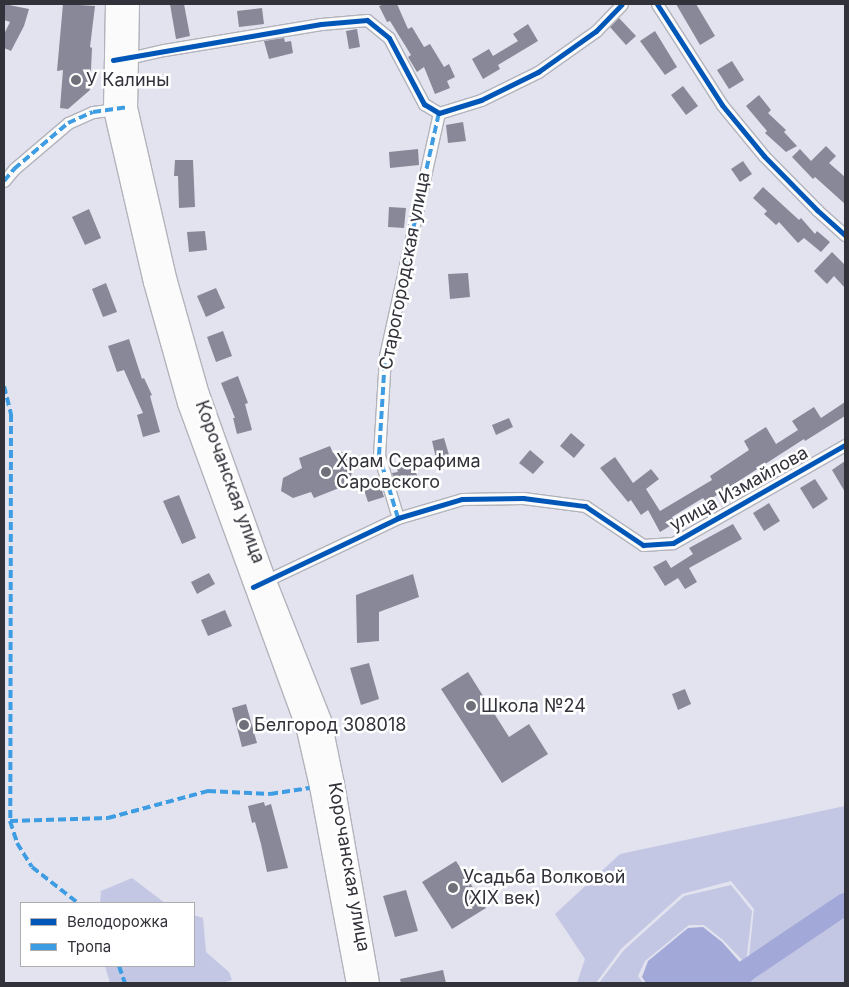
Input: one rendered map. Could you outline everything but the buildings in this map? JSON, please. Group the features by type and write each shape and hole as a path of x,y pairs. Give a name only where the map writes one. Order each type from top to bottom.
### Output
{"main road":[{"name":"Корочанская улица","path":"115,4 120,59 120,108 166,281 199,394 305,725 330,843 356,983"},
{"name":"Корочанская улица","path":"120,59 129,4"},
{"name":"Корочанская улица","path":"259,584 320,720 334,784 369,983"}],"street":[{"path":"120,59 301,27 367,20 389,38 424,104 438,112 481,100 538,72 596,31 622,4"},
{"path":"657,4 722,105 764,156 817,210 845,235"},
{"path":"4,181 14,169 68,123 93,112 120,108"},
{"name":"Старогородская улица","path":"398,518 379,456 385,356 438,112"},
{"name":"улица Измайлова","path":"259,584 398,518 462,499 523,498 585,506 643,545 673,543 845,444"}],"shaded area":[{"path":"845,806 845,900 748,966 754,909 731,881 682,894 621,949 596,983 577,983 585,959 555,914 620,854"},
{"path":"132,878 164,902 100,902 101,891"},
{"path":"731,885 752,911 746,964 723,940 704,925 689,925 645,961 638,976 643,983 599,983 624,950 684,896"},
{"path":"845,908 845,983 738,983 748,975"},
{"path":"195,915 203,918 206,952 229,972 232,980 222,983 110,983 105,967 195,967"}],"water":[{"path":"703,927 722,942 747,970 733,983 646,983 642,977 648,961 688,928"}],"waterway":[{"path":"733,983 747,970 845,904"}],"marked path":[{"path":"4,181 14,169 68,123 93,112 127,107"},
{"path":"398,518 379,455 385,356 439,113"},
{"path":"4,386 11,414 10,821 17,843 32,867 77,902"},
{"path":"10,821 108,818 208,791 270,794 310,788"},
{"path":"119,967 125,983"}],"cycle path":[{"path":"113,60 321,24 367,20 389,38 424,104 439,113 481,100 538,72 596,31 622,4"},
{"path":"657,4 722,105 764,156 817,210 845,235"},
{"path":"253,587 398,518 462,499 523,498 585,506 643,545 673,543 845,445"}],"place":[{"name":"У Калины","path":"76,80"},
{"name":"Храм Серафима Саровского","path":"326,472"},
{"name":"Школа №24","path":"471,706"},
{"name":"Белгород 308018","path":"244,725"},
{"name":"Усадьба Волковой (XIX век)","path":"453,888"}]}
